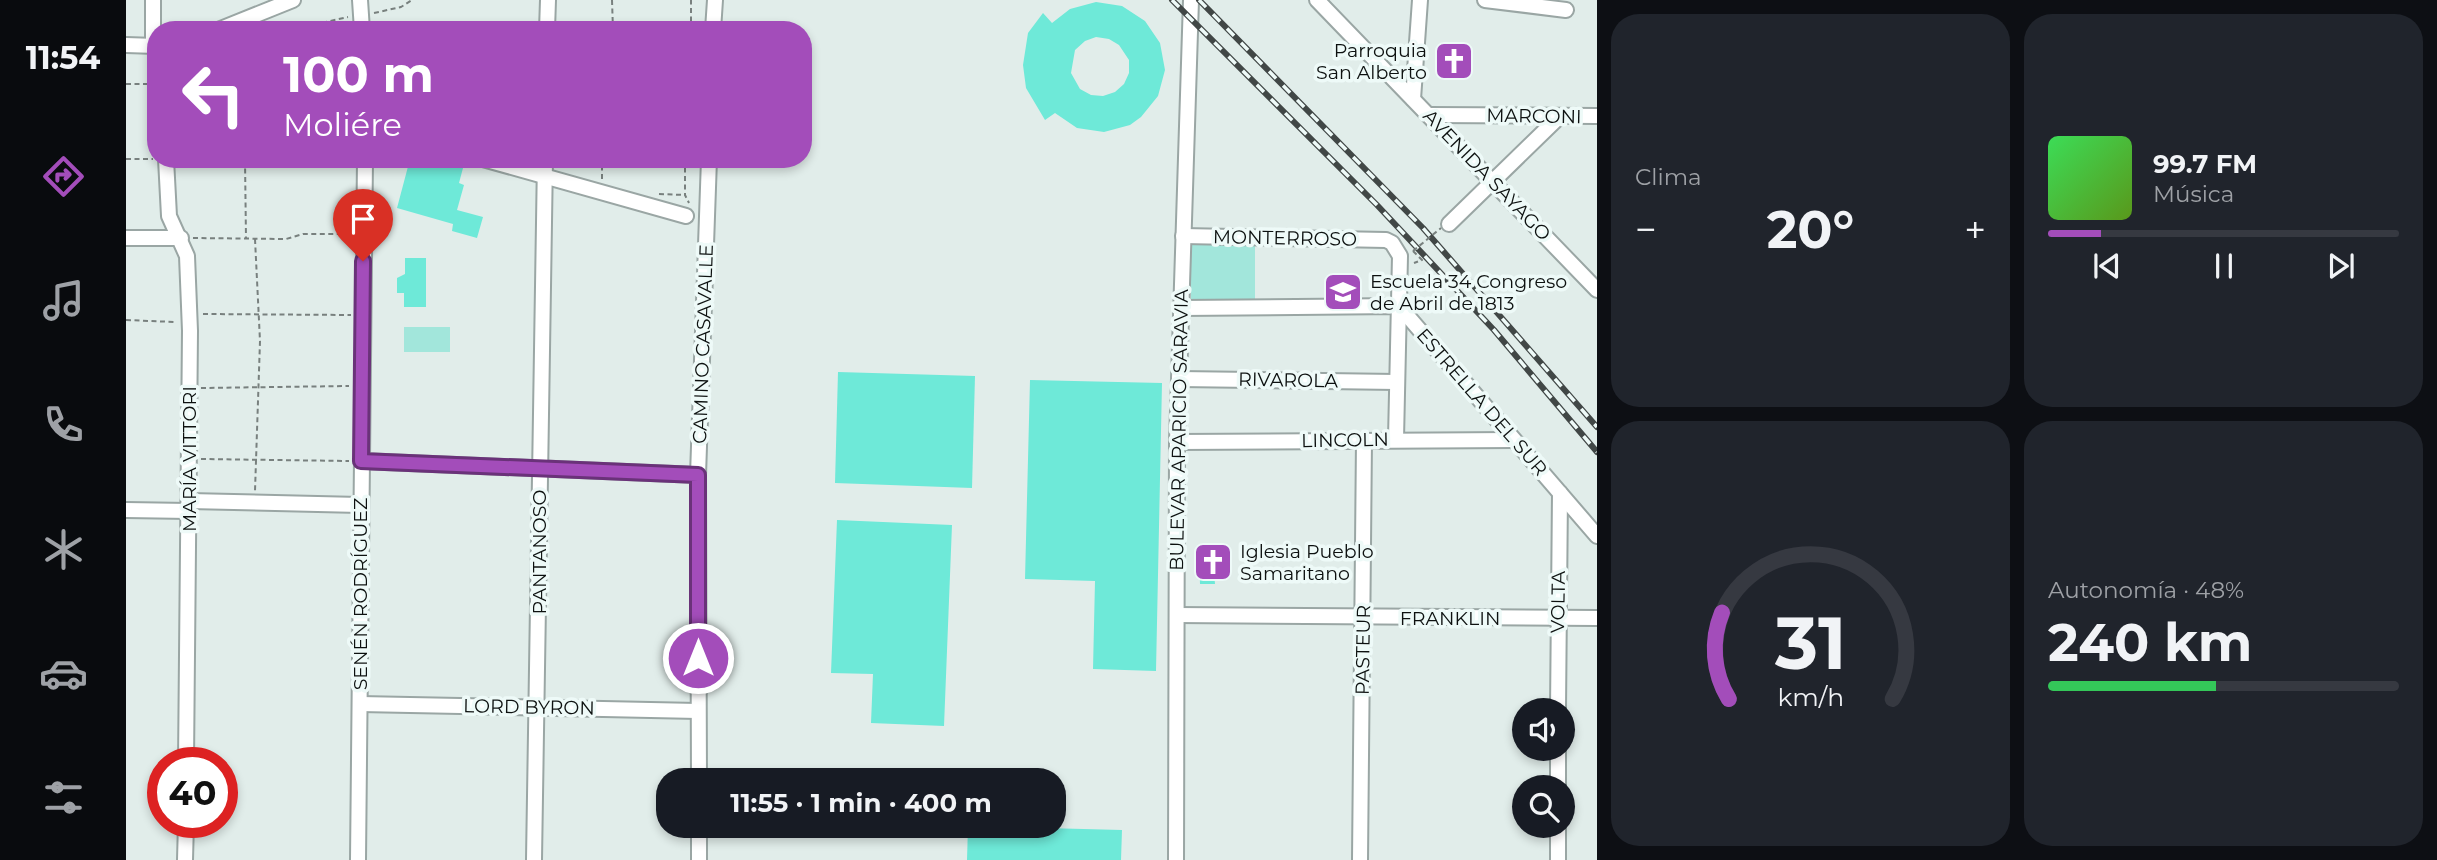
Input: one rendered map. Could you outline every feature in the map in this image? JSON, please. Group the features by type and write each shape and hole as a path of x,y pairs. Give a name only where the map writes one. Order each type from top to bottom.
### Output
{"street":[{"path":"153,0 153,21"},
{"path":"240,21 293,0"},
{"path":"360,0 361,21"},
{"path":"547,21 548,0"},
{"path":"714,21 715,0"},
{"name":"BULEVAR APARICIO SARAVIA","path":"1176,860 1177,442 1191,0"},
{"name":"AVENIDA SAYAGO","path":"1317,0 1597,290"},
{"path":"1413,99 1420,0"},
{"path":"1485,0 1566,10"},
{"path":"126,46 147,46"},
{"name":"MARCONI","path":"1429,115 1597,116"},
{"path":"1445,226 1560,116"},
{"name":"MARÍA VITTORI","path":"164,168 169,216 187,256 190,318 186,747"},
{"name":"SENÉN RODRÍGUEZ","path":"358,860 365,168"},
{"path":"512,168 599,194 688,211"},
{"name":"PANTANOSO","path":"534,860 545,168"},
{"name":"CAMINO CASAVALLE","path":"699,768 698,475 709,168"},
{"name":"MONTERROSO","path":"1183,236 1386,240 1392,243 1400,256 1399,306"},
{"path":"126,239 181,238"},
{"path":"1181,308 1399,306 1396,439"},
{"name":"ESTRELLA DEL SUR","path":"1399,306 1597,536"},
{"name":"RIVAROLA","path":"1179,379 1397,382"},
{"name":"PASTEUR","path":"1360,860 1364,440"},
{"name":"LINCOLN","path":"1177,442 1513,440"},
{"path":"361,461 698,475"},
{"name":"VOLTA","path":"1558,698 1560,493"},
{"path":"126,510 255,502 360,505"},
{"name":"FRANKLIN","path":"1177,615 1597,618"},
{"name":"LORD BYRON","path":"360,704 698,710"},
{"path":"186,838 186,860"},
{"path":"699,838 699,860"},
{"path":"1558,838 1558,860"}],"path":[{"path":"612,0 612,21"},
{"path":"691,0 691,21"},
{"path":"126,84 147,84"},
{"path":"126,159 147,160"},
{"path":"245,168 246,239"},
{"path":"599,194 601,168"},
{"path":"685,168 688,211"},
{"path":"1422,260 1413,251 1445,226"},
{"path":"181,238 286,239 303,234 363,234"},
{"path":"255,239 259,315 255,502"},
{"path":"126,320 259,315 362,316"},
{"path":"190,388 362,386"},
{"path":"189,459 361,461"}],"green space":[{"path":"1191,242 1255,242 1255,303 1191,302"},
{"path":"404,327 450,327 450,352 404,352"}],"building":[{"path":"1096,2 1122,6 1145,21 1160,43 1165,70 1158,96 1141,117 1130,125 1104,132 1077,128 1055,113 1045,120 1026,88 1023,65 1028,33 1043,13 1052,23 1070,9","holes":["1096,37 1109,39 1119,45 1129,60 1129,73 1124,84 1115,92 1103,96 1091,95 1080,89 1071,73 1075,50 1085,41"]},
{"path":"408,168 463,168 459,183 464,185 457,210 483,217 477,238 452,231 453,224 397,208"},
{"path":"405,258 426,258 426,307 404,307 404,293 397,293 397,278 405,274"},
{"path":"838,372 975,376 972,488 835,483"},
{"path":"1030,380 1162,383 1156,671 1093,669 1095,581 1025,579"},
{"path":"837,520 952,525 944,726 871,723 873,674 831,673"},
{"name":"Iglesia Pueblo Samaritano","path":"1199,552 1226,552 1226,572 1214,573 1215,584 1200,584"},
{"path":"1066,829 1122,830 1121,860 967,860 968,838 1066,838"}],"railway":[{"path":"1172,0 1377,205 1494,330 1597,452"},
{"path":"1199,0 1423,228 1597,427"}],"place":[{"name":"Parroquia San Alberto","path":"1454,61"},
{"name":"Escuela 34 Congreso de Abril de 1813","path":"1343,292"},
{"name":"Iglesia Pueblo Samaritano","path":"1213,562"}],"route":[{"path":"363,261 361,461 698,475 698,658"}]}
